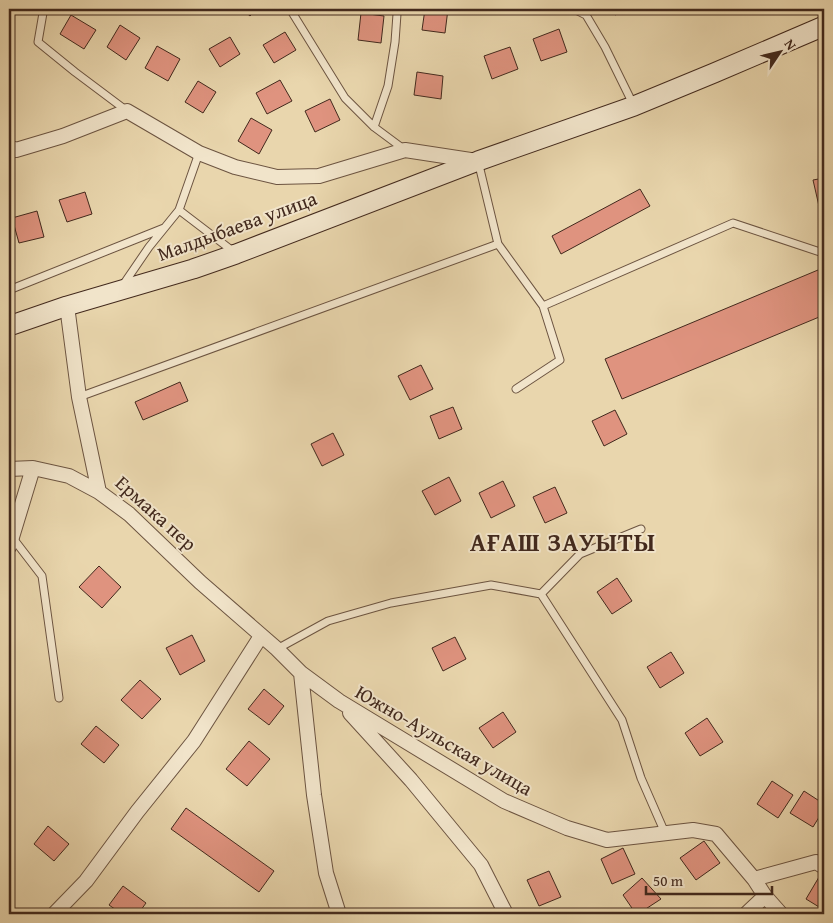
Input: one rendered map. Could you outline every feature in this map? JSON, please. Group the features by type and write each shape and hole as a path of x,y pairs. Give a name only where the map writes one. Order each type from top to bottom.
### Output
{"main road":[{"name":"Малдыбаева улица","path":"9,326 66,306 193,269 236,254 478,161 634,106 714,74 824,26"}],"street":[{"path":"9,147 16,150 63,136 127,110"},
{"name":"Малдыбаева улица","path":"127,110 199,153 235,167 277,177 319,176 405,150 478,161"},
{"name":"Ермака пер","path":"66,306 79,397 99,492 129,514 200,582 277,649 301,673 339,701"},
{"path":"10,542 33,468"},
{"path":"9,469 33,468 69,476 99,492"},
{"path":"54,914 86,881 137,812 194,741 261,636"},
{"path":"301,673 314,795 326,873 339,914"},
{"name":"Южно-Аульская улица","path":"339,701 504,801 567,828 607,840 694,830 716,834 766,896"},
{"name":"Южно-Аульская улица","path":"339,701 411,780 481,864 506,914"},
{"path":"754,879 816,862 824,867"},
{"path":"746,914 766,896 781,914"}],"lane":[{"path":"45,9 38,42 127,110"},
{"name":"Малдыбаева улица","path":"290,9 345,98 374,127 405,150"},
{"path":"374,127 388,86 397,14 400,9"},
{"path":"574,9 586,14 605,47 634,106"},
{"path":"120,289 164,228 180,210 199,153"},
{"path":"478,161 498,244 544,306 560,360 516,388"},
{"path":"180,210 236,254"},
{"path":"544,306 733,223 824,253 824,255"},
{"path":"9,290 164,228"},
{"path":"79,397 498,244"},
{"path":"541,594 580,554 641,529"},
{"path":"10,542 42,576 59,698"},
{"path":"277,649 328,621 391,603 491,585 541,594 622,720 641,778 665,833"}],"building":[{"path":"242,9 257,9 250,16"},
{"path":"425,9 448,9 445,33 422,30"},
{"path":"612,9 628,9 615,15"},
{"path":"361,13 384,16 381,43 358,40"},
{"path":"71,15 96,30 84,49 60,34"},
{"path":"120,25 140,38 126,60 107,47"},
{"path":"559,29 567,52 541,61 533,39"},
{"path":"285,32 296,50 274,63 263,45"},
{"path":"230,37 240,54 220,67 209,49"},
{"path":"157,46 180,59 168,81 145,68"},
{"path":"510,47 518,69 492,79 484,56"},
{"path":"417,72 443,76 441,99 414,95"},
{"path":"280,80 292,101 267,114 256,93"},
{"path":"198,81 216,92 203,113 185,102"},
{"path":"330,99 340,120 315,132 305,111"},
{"path":"251,118 272,130 259,154 238,141"},
{"path":"824,178 824,228 813,180"},
{"path":"640,189 650,206 561,254 552,236"},
{"path":"85,192 92,214 67,222 59,200"},
{"path":"37,211 44,237 19,243 12,218"},
{"path":"818,270 824,284 824,315 622,399 605,359"},
{"path":"421,365 433,389 410,400 398,376"},
{"path":"180,382 188,401 143,420 135,402"},
{"path":"453,407 462,429 439,439 430,416"},
{"path":"615,410 627,434 604,446 592,421"},
{"path":"333,433 344,455 322,466 311,444"},
{"path":"449,477 461,501 435,515 422,491"},
{"path":"503,481 515,506 491,518 479,493"},
{"path":"555,487 567,513 545,523 533,497"},
{"path":"99,566 121,587 102,608 79,587"},
{"path":"617,578 632,601 612,614 597,592"},
{"path":"192,635 205,661 180,675 166,648"},
{"path":"455,637 466,659 443,671 432,648"},
{"path":"671,652 684,673 660,688 647,667"},
{"path":"140,680 161,699 142,719 121,700"},
{"path":"264,689 284,706 269,725 248,709"},
{"path":"503,712 516,732 493,748 479,728"},
{"path":"707,718 723,742 700,756 685,733"},
{"path":"96,726 119,745 104,763 81,744"},
{"path":"249,741 270,759 247,786 226,769"},
{"path":"772,781 793,795 778,818 757,804"},
{"path":"804,791 824,804 824,809 813,827 790,813"},
{"path":"186,808 274,871 259,892 171,829"},
{"path":"48,826 69,844 54,861 34,844"},
{"path":"704,841 720,863 696,880 680,858"},
{"path":"623,848 635,874 612,884 601,859"},
{"path":"549,871 561,897 539,906 527,880"},
{"path":"819,877 824,880 824,910 806,899"},
{"path":"642,878 661,899 636,914 623,895"},
{"path":"123,886 146,903 138,914 122,914 109,905"}],"district":[{"name":"АҒАШ ЗАУЫТЫ","path":"563,542"}]}
